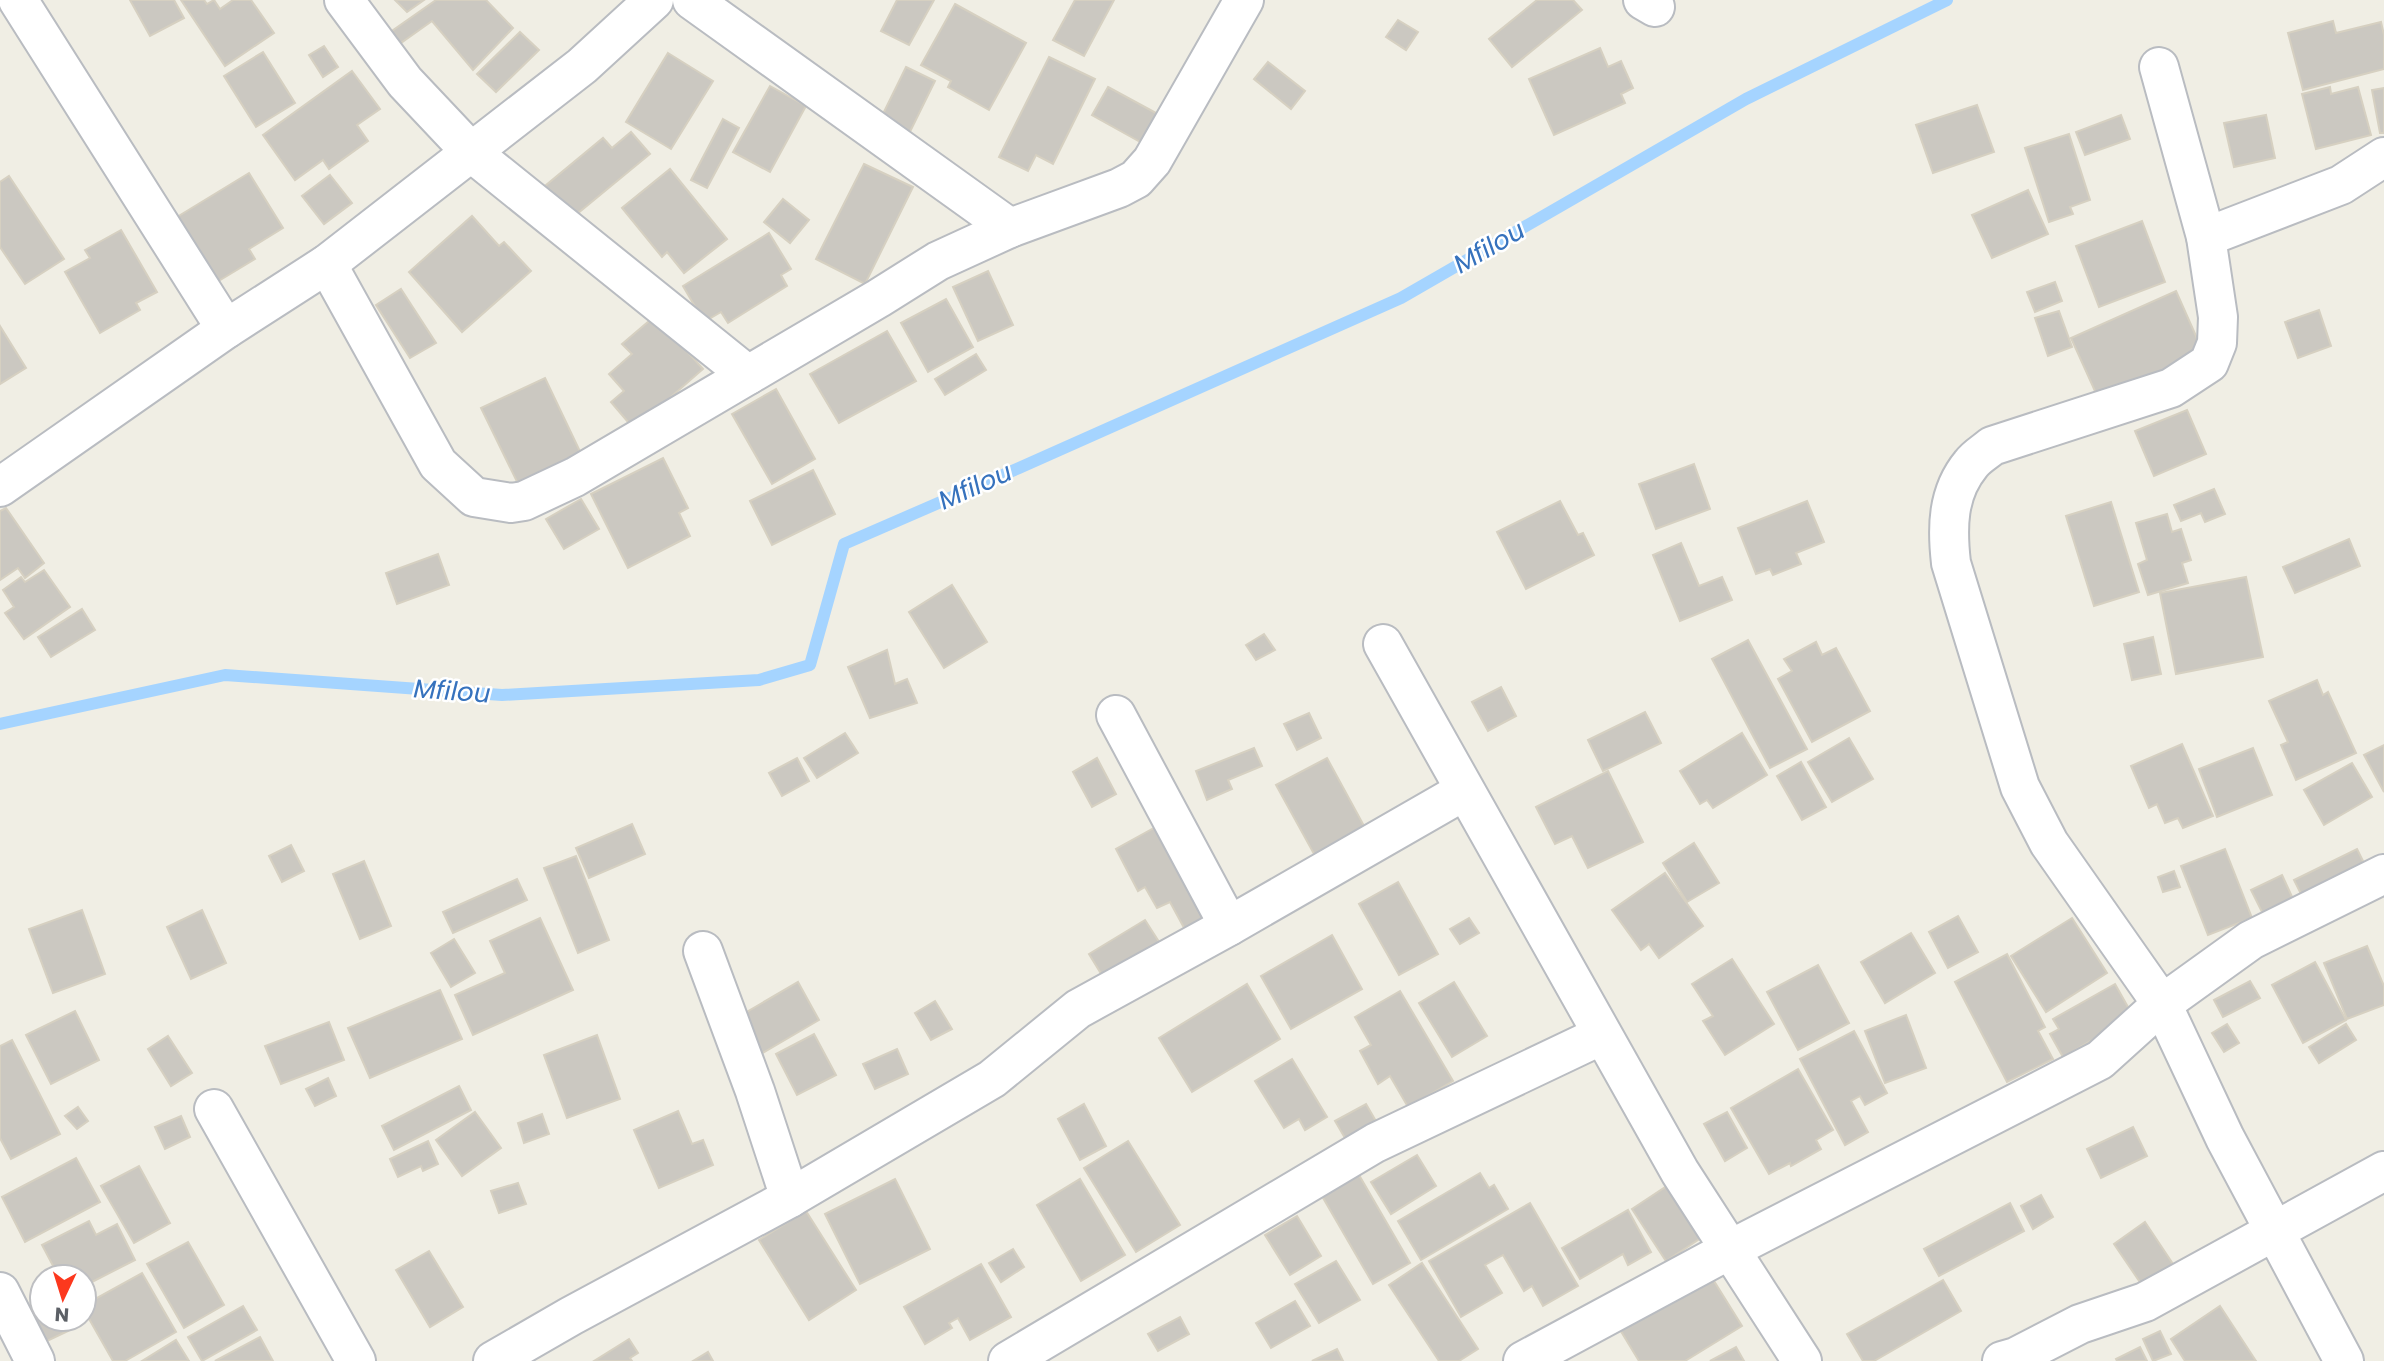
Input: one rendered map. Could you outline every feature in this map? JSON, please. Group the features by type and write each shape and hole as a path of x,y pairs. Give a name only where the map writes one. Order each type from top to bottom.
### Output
{"street":[{"path":"18,0 226,329"},
{"path":"344,0 405,82 472,153 748,375"},
{"path":"0,487 226,329 327,264 582,66 654,0"},
{"path":"692,0 1010,228"},
{"path":"327,264 438,464 474,497 511,503 524,501 575,477 938,261 1010,228 1119,188 1136,178 1152,161 1244,0"},
{"path":"2159,67 2206,237 2218,317 2217,342 2209,363 2171,388 1992,446 1971,463 1953,495 1948,530 1951,563 2020,787 2049,843 2162,1004 2225,1138 2344,1361"},
{"path":"2206,237 2341,185 2384,157"},
{"path":"1383,644 1680,1172 1801,1361"},
{"path":"1116,715 1229,926"},
{"path":"493,1361 790,1198 992,1079 1078,1009 1464,791"},
{"path":"1523,1361 1731,1249 2100,1060 2162,1004 2251,940 2384,874"},
{"path":"703,951 755,1091 790,1198"},
{"path":"1008,1361 1375,1143 1602,1034"},
{"path":"214,1109 356,1361"},
{"path":"2002,1361 2016,1357 2080,1324 2146,1302 2384,1171"},
{"path":"0,1292 35,1361"}],"building":[{"path":"130,0 174,0 184,18 150,36"},
{"path":"181,0 204,0 207,4 214,0 220,9 233,0 251,0 274,33 225,66"},
{"path":"395,0 424,0 407,12"},
{"path":"436,0 486,0 513,28 473,70 432,21 398,45 389,33"},
{"path":"897,0 934,0 909,45 881,31"},
{"path":"1075,0 1114,0 1084,56 1053,40"},
{"path":"1537,0 1573,0 1582,10 1512,67 1489,39"},
{"path":"955,4 1026,43 989,110 948,87 951,81 921,65"},
{"path":"1398,20 1418,32 1406,50 1386,37"},
{"path":"2333,21 2336,33 2381,22 2384,35 2384,69 2303,90 2288,33"},
{"path":"520,32 539,50 496,92 477,74"},
{"path":"324,46 338,67 323,77 309,55"},
{"path":"1600,48 1608,67 1621,61 1633,88 1621,94 1625,103 1554,135 1529,79"},
{"path":"263,52 295,103 256,127 224,76"},
{"path":"668,53 713,81 671,149 626,122"},
{"path":"1049,57 1095,79 1053,164 1036,155 1028,171 999,157"},
{"path":"1268,62 1305,91 1291,109 1254,79"},
{"path":"906,67 935,81 905,142 876,128"},
{"path":"352,71 380,109 357,125 368,141 329,169 323,160 295,180 263,135"},
{"path":"770,86 806,106 770,172 733,152"},
{"path":"1108,87 1167,119 1151,148 1092,115"},
{"path":"2330,87 2331,94 2358,87 2371,135 2316,149 2302,94"},
{"path":"2384,88 2384,133 2380,133 2372,90"},
{"path":"1977,105 1994,152 1933,173 1916,125"},
{"path":"2121,115 2130,139 2085,155 2076,132"},
{"path":"2266,115 2275,158 2234,167 2224,123"},
{"path":"723,119 739,128 707,188 691,180"},
{"path":"631,132 650,154 572,218 545,186 603,138 612,148"},
{"path":"2069,134 2090,200 2070,207 2073,214 2049,222 2025,148"},
{"path":"864,164 913,187 865,284 816,259"},
{"path":"670,169 727,239 684,273 667,252 662,257 622,208"},
{"path":"249,173 283,228 249,249 255,259 217,282 177,217"},
{"path":"330,175 352,203 324,224 302,196"},
{"path":"9,176 64,259 25,284 0,247 0,182"},
{"path":"2028,190 2048,234 1992,258 1972,215"},
{"path":"783,199 809,220 790,243 764,222"},
{"path":"472,216 499,246 504,242 531,271 462,332 409,272"},
{"path":"2142,221 2165,282 2099,307 2076,246"},
{"path":"121,230 157,292 136,303 140,310 100,333 65,272 90,258 85,250"},
{"path":"769,233 791,269 781,275 787,286 728,323 721,312 704,322 683,286"},
{"path":"988,271 1013,325 978,341 953,287"},
{"path":"2055,282 2062,301 2035,312 2027,292"},
{"path":"401,289 436,343 410,358 376,305"},
{"path":"2176,291 2204,354 2099,400 2071,338"},
{"path":"946,299 973,347 928,372 901,323"},
{"path":"2319,310 2331,346 2298,358 2285,322"},
{"path":"2059,311 2072,347 2048,356 2035,318"},
{"path":"655,316 703,369 634,429 611,402 624,391 609,374 632,354 622,344"},
{"path":"0,326 26,368 0,384"},
{"path":"887,331 916,381 839,423 810,374"},
{"path":"976,354 986,370 945,395 935,379"},
{"path":"545,378 586,464 523,494 481,408"},
{"path":"776,389 815,459 772,484 732,414"},
{"path":"2187,410 2206,454 2154,476 2135,431"},
{"path":"663,458 688,508 679,513 690,536 628,568 591,494"},
{"path":"1694,464 1710,509 1656,529 1639,484"},
{"path":"813,470 835,514 772,545 750,501"},
{"path":"2214,489 2225,514 2205,522 2201,513 2181,521 2174,505"},
{"path":"581,499 599,529 564,549 546,519"},
{"path":"1560,501 1578,535 1583,533 1594,555 1526,589 1497,532"},
{"path":"1807,501 1824,542 1796,553 1801,564 1773,575 1770,569 1756,574 1738,528"},
{"path":"2111,502 2139,592 2094,606 2066,516"},
{"path":"6,508 44,563 25,578 18,568 0,580 0,511"},
{"path":"2167,514 2172,532 2181,529 2191,560 2182,563 2188,583 2148,595 2138,564 2147,560 2136,523"},
{"path":"2349,539 2360,566 2295,593 2283,567"},
{"path":"1681,543 1699,586 1722,577 1732,600 1680,621 1653,555"},
{"path":"438,554 449,585 397,604 386,573"},
{"path":"44,570 70,607 24,639 5,613 14,607 3,590 21,577 25,582"},
{"path":"2246,577 2263,657 2176,674 2160,593"},
{"path":"952,585 987,642 944,668 909,612"},
{"path":"82,609 95,630 51,657 38,637"},
{"path":"1264,634 1275,650 1256,660 1246,645"},
{"path":"2153,637 2161,674 2132,680 2124,644"},
{"path":"1748,640 1807,749 1770,768 1712,659"},
{"path":"1816,642 1822,655 1836,648 1870,711 1812,742 1778,679 1792,671 1784,659"},
{"path":"887,650 895,684 907,679 917,703 870,718 848,667"},
{"path":"2317,680 2323,695 2328,692 2356,753 2296,780 2281,745 2288,742 2269,701"},
{"path":"1501,687 1516,716 1488,731 1472,702"},
{"path":"1645,712 1661,743 1603,771 1588,740"},
{"path":"1309,713 1321,738 1297,750 1284,724"},
{"path":"845,733 858,753 817,778 804,758"},
{"path":"1742,733 1767,775 1713,808 1707,800 1700,804 1680,771"},
{"path":"1849,738 1873,779 1832,802 1808,762"},
{"path":"2182,744 2213,816 2183,828 2178,818 2165,823 2157,804 2149,808 2131,766"},
{"path":"2384,745 2384,792 2364,755"},
{"path":"1254,748 1262,766 1228,780 1232,789 1207,800 1196,771"},
{"path":"2253,748 2272,795 2217,817 2199,769"},
{"path":"797,758 809,781 782,796 769,773"},
{"path":"1097,758 1116,794 1092,807 1073,772"},
{"path":"1327,758 1369,835 1319,863 1276,785"},
{"path":"1801,762 1826,807 1802,820 1777,776"},
{"path":"2352,763 2372,797 2324,825 2304,790"},
{"path":"1608,771 1643,842 1588,868 1572,836 1555,844 1536,807"},
{"path":"632,824 645,854 589,878 576,848"},
{"path":"1161,824 1214,920 1188,935 1170,902 1157,908 1145,887 1138,891 1116,849"},
{"path":"1694,843 1719,883 1687,902 1663,863"},
{"path":"291,845 304,871 282,882 269,856"},
{"path":"2225,849 2252,918 2208,935 2181,866"},
{"path":"2357,849 2366,867 2303,898 2294,880"},
{"path":"576,856 609,940 578,953 544,868"},
{"path":"364,861 391,926 360,939 333,874"},
{"path":"2174,871 2180,887 2163,892 2158,877"},
{"path":"1665,873 1703,926 1659,958 1649,944 1641,950 1612,910"},
{"path":"2282,875 2294,901 2264,916 2251,890"},
{"path":"517,879 527,900 453,933 443,912"},
{"path":"1398,882 1438,954 1399,975 1359,904"},
{"path":"82,910 105,974 53,993 29,929"},
{"path":"202,910 226,963 191,979 167,927"},
{"path":"1958,916 1978,952 1948,968 1929,932"},
{"path":"540,918 573,990 473,1035 455,995 505,973 490,941"},
{"path":"1469,918 1479,933 1460,944 1450,929"},
{"path":"2072,918 2107,973 2046,1012 2011,956"},
{"path":"1145,920 1161,945 1105,980 1089,954"},
{"path":"1911,933 1935,973 1885,1003 1861,962"},
{"path":"1332,935 1362,989 1291,1029 1261,976"},
{"path":"454,939 475,973 451,987 431,953"},
{"path":"2367,946 2384,986 2384,1005 2347,1019 2324,963"},
{"path":"2007,954 2045,1027 2038,1031 2053,1059 2007,1082 1955,982"},
{"path":"1732,959 1774,1024 1725,1055 1703,1021 1713,1016 1692,984"},
{"path":"2315,962 2346,1020 2303,1043 2272,985"},
{"path":"1818,965 1849,1023 1798,1050 1767,992"},
{"path":"2250,981 2260,998 2223,1017 2214,1000"},
{"path":"798,982 819,1020 761,1054 738,1017"},
{"path":"1454,982 1487,1036 1452,1057 1419,1003"},
{"path":"1247,984 1280,1039 1192,1092 1159,1038"},
{"path":"2115,984 2133,1016 2063,1057 2050,1034 2059,1029 2053,1019"},
{"path":"440,990 462,1039 370,1078 348,1028"},
{"path":"1400,991 1453,1081 1408,1107 1390,1076 1378,1084 1360,1051 1371,1045 1355,1017"},
{"path":"935,1001 952,1029 931,1040 915,1013"},
{"path":"75,1011 99,1060 51,1084 26,1035"},
{"path":"1906,1015 1926,1068 1885,1083 1865,1031"},
{"path":"329,1022 344,1060 281,1084 265,1046"},
{"path":"2227,1024 2239,1043 2224,1052 2212,1033"},
{"path":"2346,1024 2356,1040 2319,1063 2309,1047"},
{"path":"1854,1031 1887,1093 1865,1105 1860,1096 1851,1101 1868,1132 1845,1145 1800,1059"},
{"path":"814,1034 836,1075 797,1095 776,1054"},
{"path":"597,1035 620,1099 567,1118 544,1055"},
{"path":"168,1036 192,1073 171,1086 148,1049"},
{"path":"12,1040 60,1134 11,1159 0,1138 0,1046"},
{"path":"897,1049 908,1074 875,1089 863,1064"},
{"path":"1292,1059 1327,1117 1305,1130 1299,1119 1284,1128 1255,1081"},
{"path":"1798,1069 1833,1130 1816,1140 1821,1149 1791,1166 1790,1163 1769,1174 1731,1108"},
{"path":"328,1078 336,1096 315,1106 306,1089"},
{"path":"459,1086 471,1110 394,1150 382,1126"},
{"path":"1084,1104 1106,1146 1080,1160 1058,1119"},
{"path":"1366,1104 1380,1128 1349,1145 1335,1121"},
{"path":"78,1107 88,1121 77,1129 65,1116"},
{"path":"678,1111 692,1144 703,1140 713,1165 659,1188 634,1130"},
{"path":"475,1112 501,1148 462,1176 436,1140"},
{"path":"1727,1112 1747,1148 1725,1161 1704,1124"},
{"path":"542,1114 549,1134 524,1143 518,1123"},
{"path":"181,1116 190,1137 165,1149 155,1127"},
{"path":"2133,1127 2147,1156 2101,1178 2087,1149"},
{"path":"428,1141 438,1164 423,1171 421,1166 398,1177 390,1159"},
{"path":"1128,1141 1180,1225 1136,1252 1084,1168"},
{"path":"1417,1155 1436,1186 1391,1214 1371,1182"},
{"path":"76,1158 100,1202 25,1242 2,1197"},
{"path":"139,1166 170,1223 134,1243 101,1186"},
{"path":"1480,1173 1489,1188 1494,1185 1508,1209 1421,1260 1398,1221"},
{"path":"1359,1175 1410,1263 1373,1284 1322,1196"},
{"path":"895,1179 930,1249 860,1284 825,1214"},
{"path":"1080,1179 1125,1255 1081,1281 1037,1205"},
{"path":"518,1183 526,1204 499,1213 491,1191"},
{"path":"1670,1184 1704,1236 1666,1261 1632,1209"},
{"path":"2041,1195 2053,1217 2033,1229 2021,1206"},
{"path":"1530,1203 1578,1286 1543,1306 1532,1286 1524,1291 1503,1255 1485,1265 1502,1293 1461,1317 1429,1261"},
{"path":"2010,1203 2024,1231 1939,1276 1924,1249"},
{"path":"1628,1210 1651,1252 1628,1265 1623,1254 1580,1279 1562,1248"},
{"path":"806,1211 856,1290 809,1320 759,1240"},
{"path":"1297,1216 1321,1256 1290,1275 1265,1235"},
{"path":"89,1221 96,1235 117,1224 135,1260 98,1279 98,1263 52,1263 42,1245"},
{"path":"2145,1222 2177,1270 2146,1291 2114,1244"},
{"path":"188,1242 224,1305 184,1328 147,1264"},
{"path":"1013,1249 1024,1267 1001,1282 989,1263"},
{"path":"429,1251 463,1307 430,1327 396,1270"},
{"path":"1336,1261 1360,1300 1319,1323 1295,1284"},
{"path":"1422,1263 1478,1349 1459,1361 1439,1361 1389,1285"},
{"path":"981,1264 1011,1317 970,1340 958,1318 949,1323 952,1328 925,1344 904,1307"},
{"path":"142,1273 176,1332 125,1361 113,1361 97,1333 98,1297"},
{"path":"1709,1273 1742,1326 1685,1361 1639,1361 1619,1328"},
{"path":"1943,1280 1961,1311 1874,1361 1863,1361 1847,1334"},
{"path":"1295,1301 1310,1326 1271,1348 1256,1323"},
{"path":"243,1306 257,1330 202,1361 188,1337"},
{"path":"2220,1306 2256,1361 2185,1361 2171,1339"},
{"path":"1180,1317 1189,1334 1158,1351 1148,1334"},
{"path":"2160,1331 2171,1354 2153,1361 2143,1339"},
{"path":"41,1333 64,1333 45,1342"},
{"path":"260,1337 273,1361 215,1361"},
{"path":"629,1339 638,1353 630,1358 632,1361 594,1361"},
{"path":"176,1340 189,1361 142,1361"},
{"path":"1736,1347 1744,1361 1710,1361"},
{"path":"2140,1347 2147,1361 2117,1361 2116,1359"},
{"path":"1337,1349 1343,1361 1312,1361"},
{"path":"708,1352 713,1361 693,1361"}],"waterway":[{"name":"Mfilou","path":"0,724 225,675 502,695 759,680 810,665 844,544 1401,298 1746,99 1947,0"}]}
